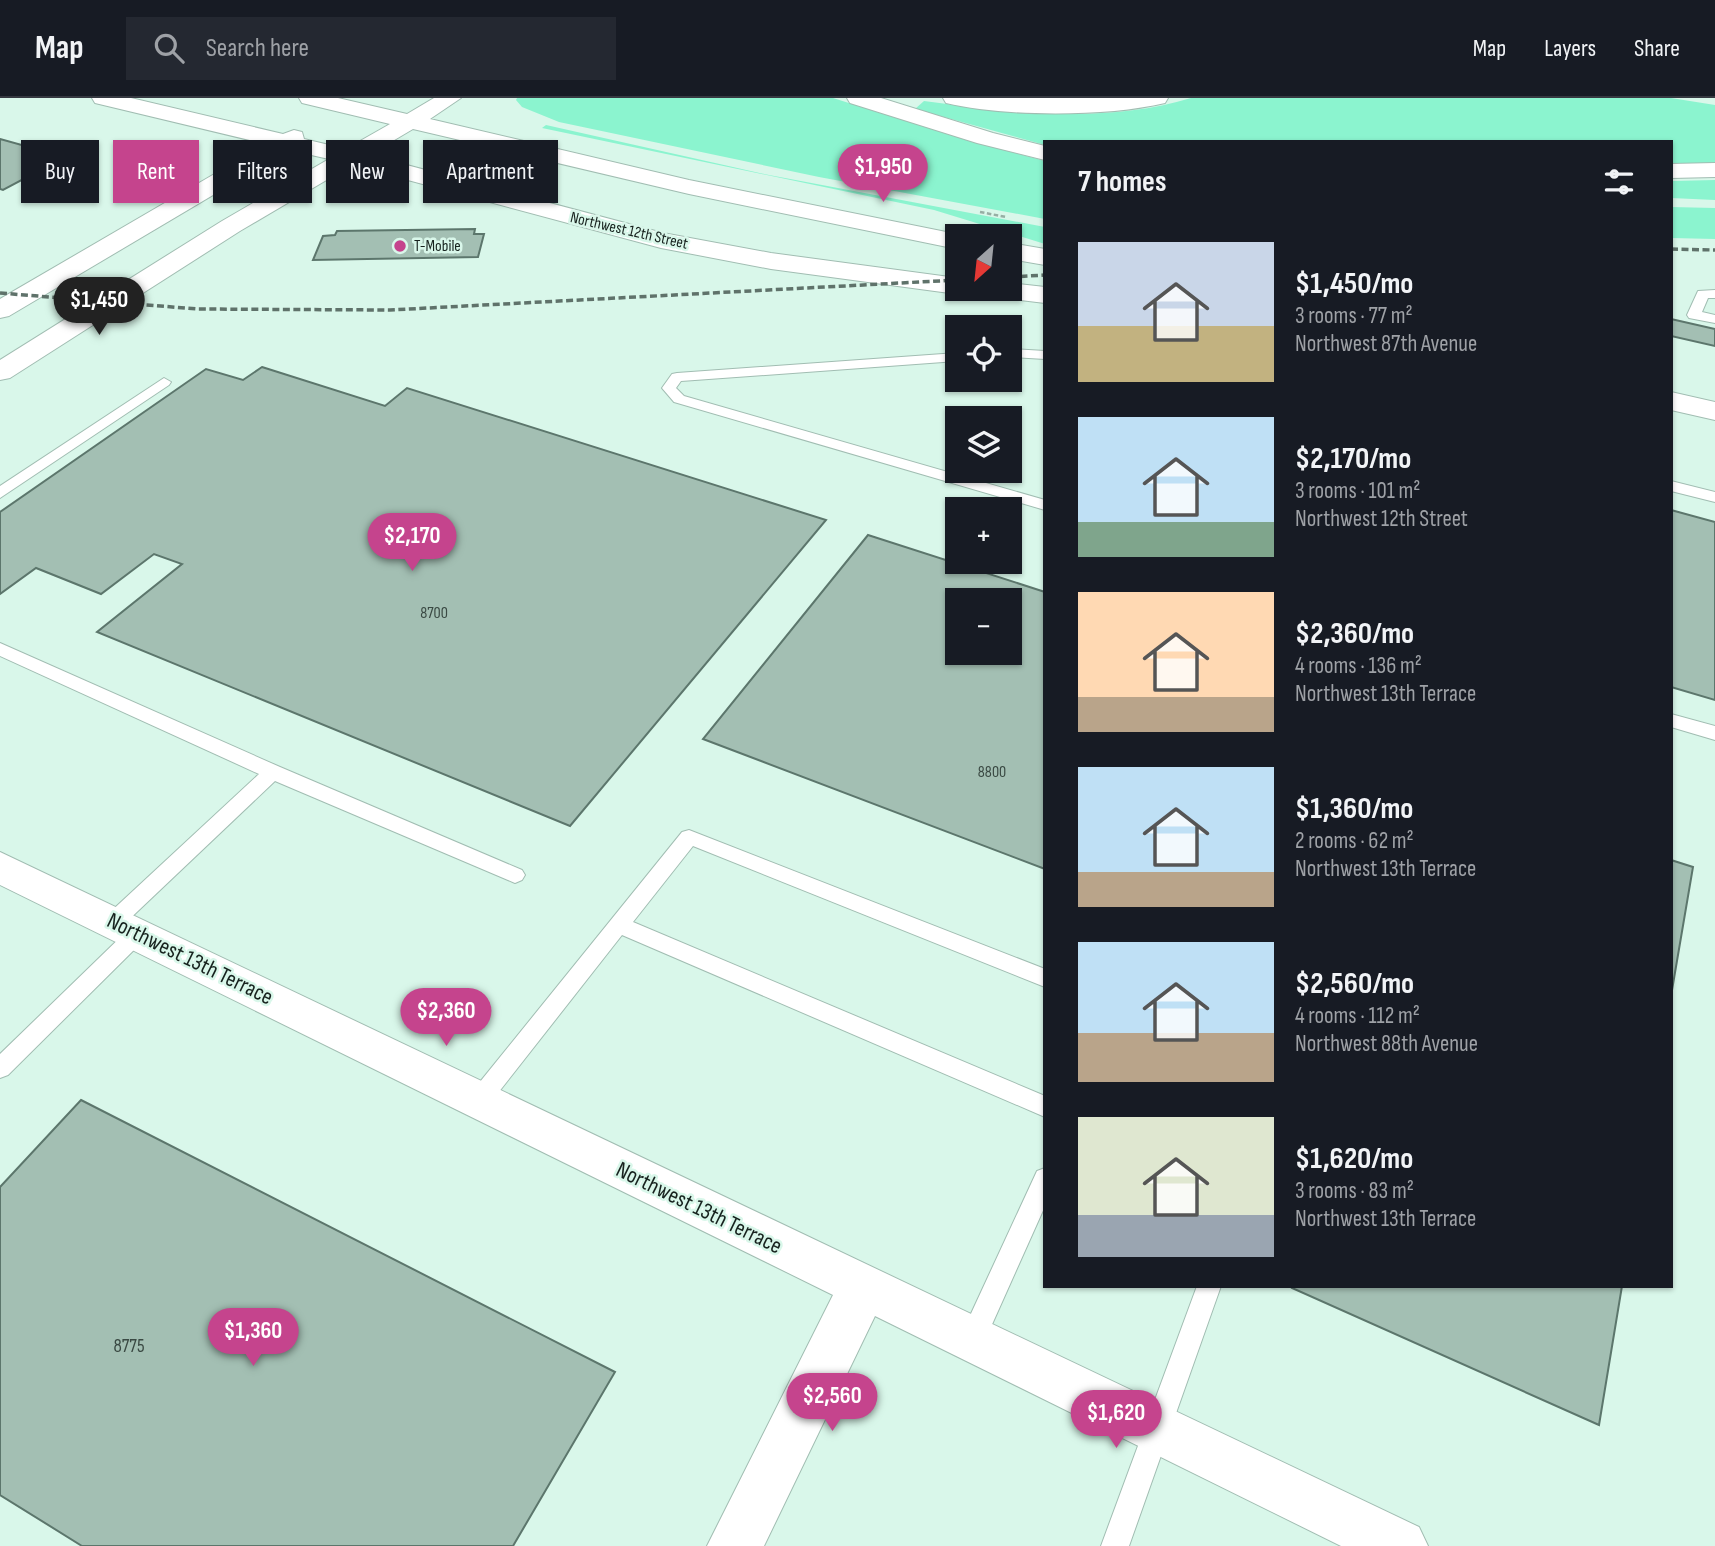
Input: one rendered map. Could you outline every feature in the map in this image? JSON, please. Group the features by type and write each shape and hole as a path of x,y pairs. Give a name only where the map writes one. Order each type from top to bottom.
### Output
{"main road":[{"name":"Northwest 12th Street","path":"103,98 272,140"},
{"path":"310,98 352,102 408,121 689,187 945,240"},
{"path":"376,140 450,98"},
{"path":"858,98 985,138 1043,152"},
{"path":"954,98 987,103 1050,106 1110,105 1157,98"},
{"path":"289,140 352,102"},
{"path":"0,372 231,226 326,170"},
{"path":"1673,171 1715,170"},
{"name":"Northwest 12th Street","path":"409,173 661,240 771,261 945,284"},
{"path":"0,310 213,185"},
{"path":"1022,253 1043,257"},
{"path":"1022,292 1043,295"},
{"path":"1673,401 1715,411"},
{"name":"Northwest 13th Terrace","path":"0,867 1400,1546"},
{"path":"735,1546 863,1287"}],"lane":[{"path":"1715,294 1703,294 1694,315 1715,319"},
{"path":"1022,354 1043,355"},
{"path":"945,358 677,377 669,388 679,399 1043,504"},
{"path":"0,493 164,382"},
{"path":"1673,486 1715,497"},
{"path":"0,649 273,772 515,875"},
{"path":"1673,721 1715,733"},
{"path":"0,1068 125,928 273,772"},
{"path":"479,1100 689,837 1043,977"},
{"path":"619,925 1043,1106"},
{"path":"972,1340 1043,1184"},
{"path":"1115,1546 1208,1288"}],"green space":[{"path":"833,98 966,140 1043,160 1043,219 819,177 559,122 522,107 516,100"},
{"path":"1191,98 1671,98 1715,105 1715,164 1673,166 1673,140 1043,140 1043,144 915,109 924,101 1058,114 1092,114 1159,106"},
{"path":"546,125 769,175 1043,227 1043,243 1022,237 1022,224 980,224 934,210 542,128"},
{"path":"1715,180 1715,200 1673,198 1673,181"},
{"path":"1673,207 1715,208 1715,239 1673,238"}],"building":[{"path":"0,139 21,145 21,180 0,189"},
{"name":"T-Mobile","path":"475,229 474,234 484,234 478,257 313,260 323,236 335,235 337,231"},
{"path":"1673,319 1715,329 1715,346 1673,336"},
{"path":"262,367 385,406 407,388 826,520 570,826 97,632 182,564 154,554 101,594 36,568 0,594 0,512 206,369 243,380"},
{"path":"1673,511 1715,522 1715,700 1673,688"},
{"path":"868,535 945,560 945,574 989,574 1043,591 1043,868 703,739"},
{"path":"1673,861 1693,867 1673,984"},
{"path":"81,1100 615,1372 513,1546 82,1546 0,1495 0,1187"},
{"path":"1292,1288 1622,1288 1599,1425"}],"railway":[{"path":"1673,249 1715,250"},
{"path":"1022,276 1043,275"},
{"path":"0,293 197,309 390,310 945,281"}],"place":[{"name":"T-Mobile","path":"400,246"}]}
